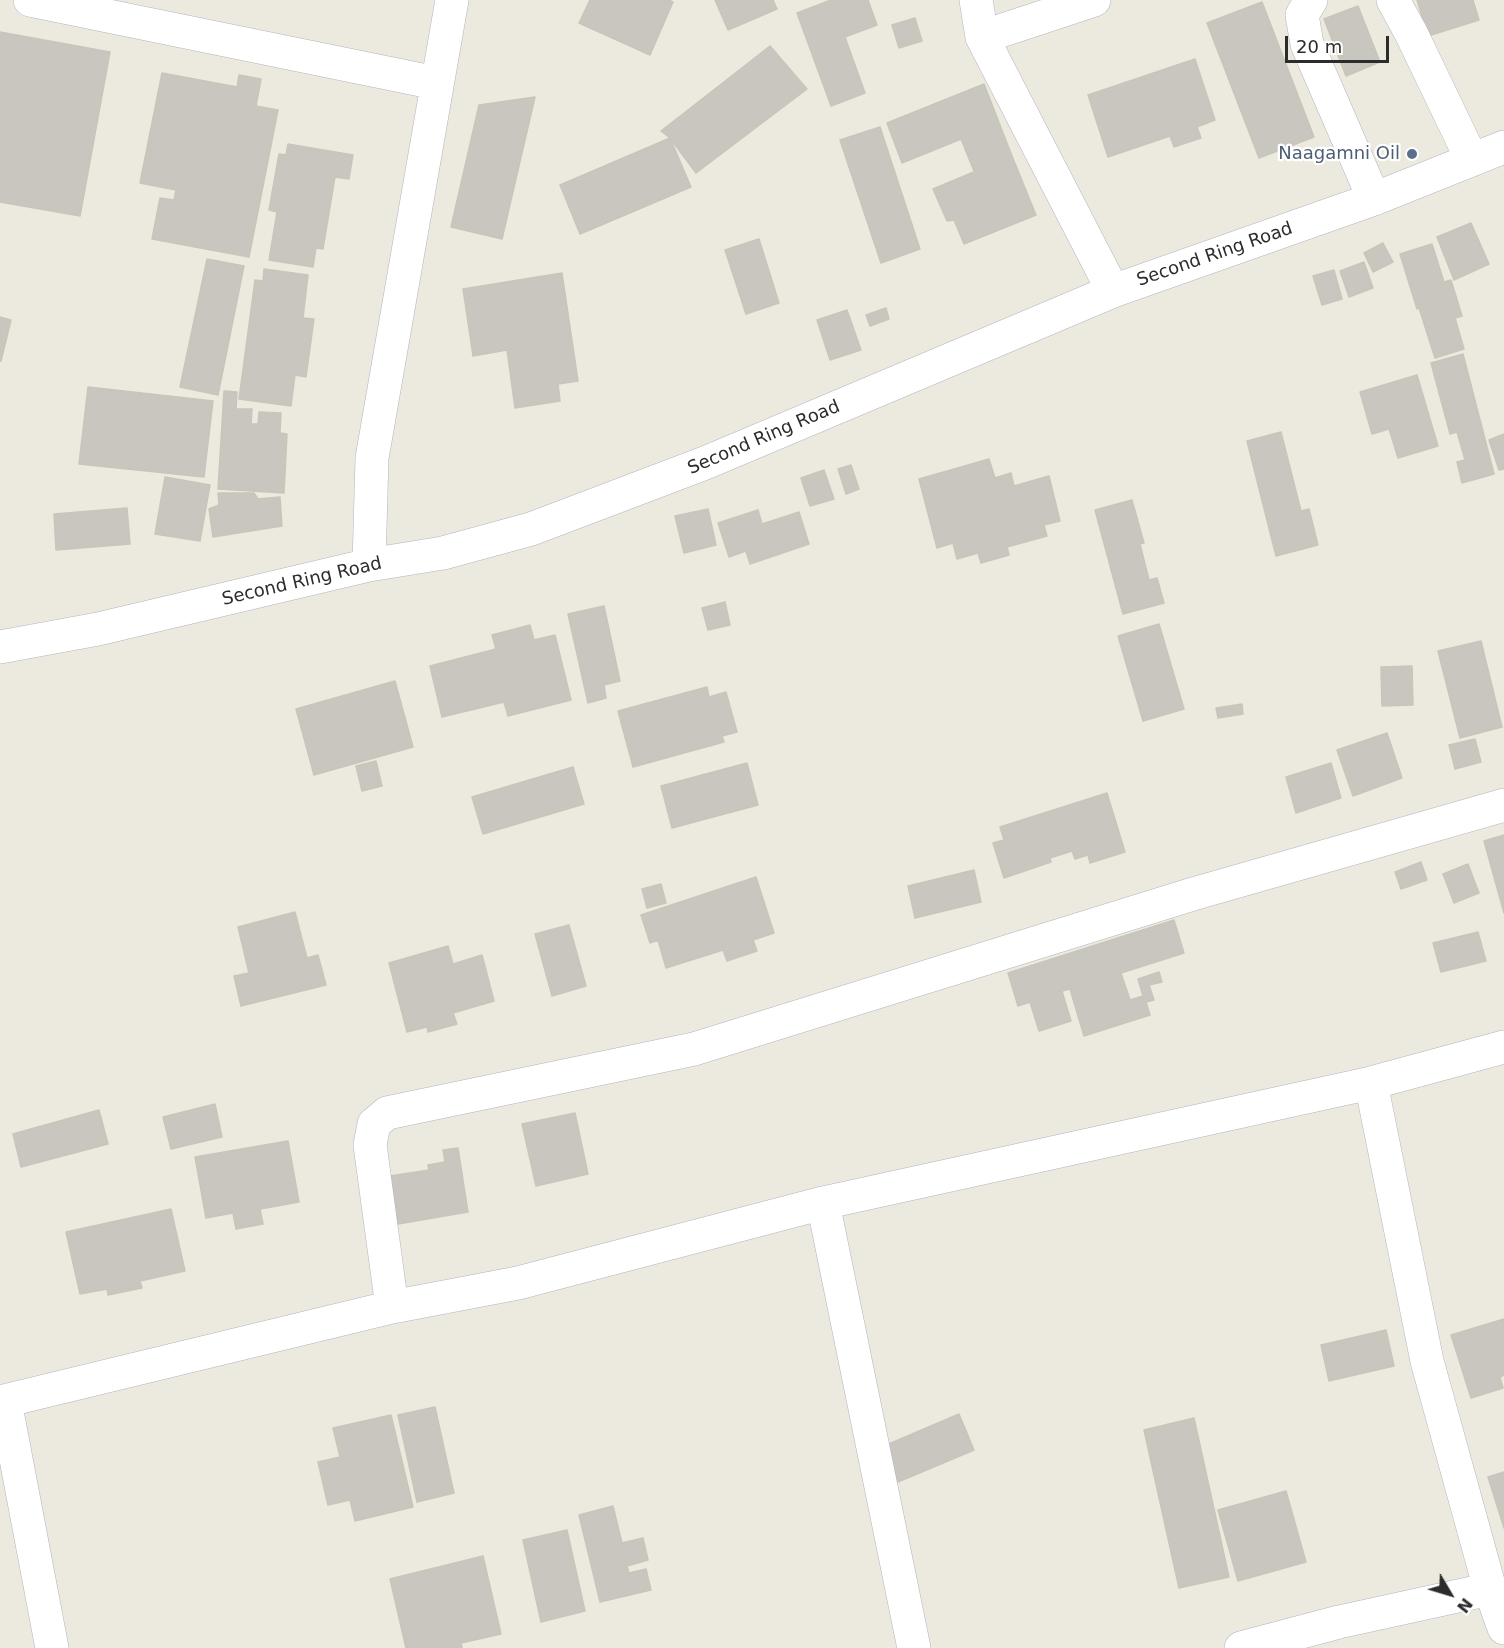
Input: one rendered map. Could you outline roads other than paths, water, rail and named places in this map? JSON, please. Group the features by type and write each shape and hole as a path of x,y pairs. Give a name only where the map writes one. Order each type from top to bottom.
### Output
{"street":[{"path":"30,0 436,83"},
{"path":"369,565 372,458 452,0"},
{"path":"976,0 982,37 1113,291"},
{"path":"982,37 1094,0"},
{"path":"1311,0 1302,15 1307,44 1374,199"},
{"path":"1393,0 1412,33 1472,160"},
{"name":"Second Ring Road","path":"0,647 98,629 369,565 443,553 531,529 705,463 1113,291 1374,199 1504,147"},
{"path":"392,1307 370,1145 374,1124 387,1113 694,1049 1193,894 1504,805"},
{"path":"52,1648 3,1401 392,1307 518,1283 823,1203 1371,1083 1504,1047"},
{"path":"1371,1083 1427,1361 1490,1589 1504,1628"},
{"path":"823,1203 914,1648"},
{"path":"1241,1648 1339,1622 1490,1589"}],"place":[{"name":"Naagamni Oil","path":"1412,154"}]}
